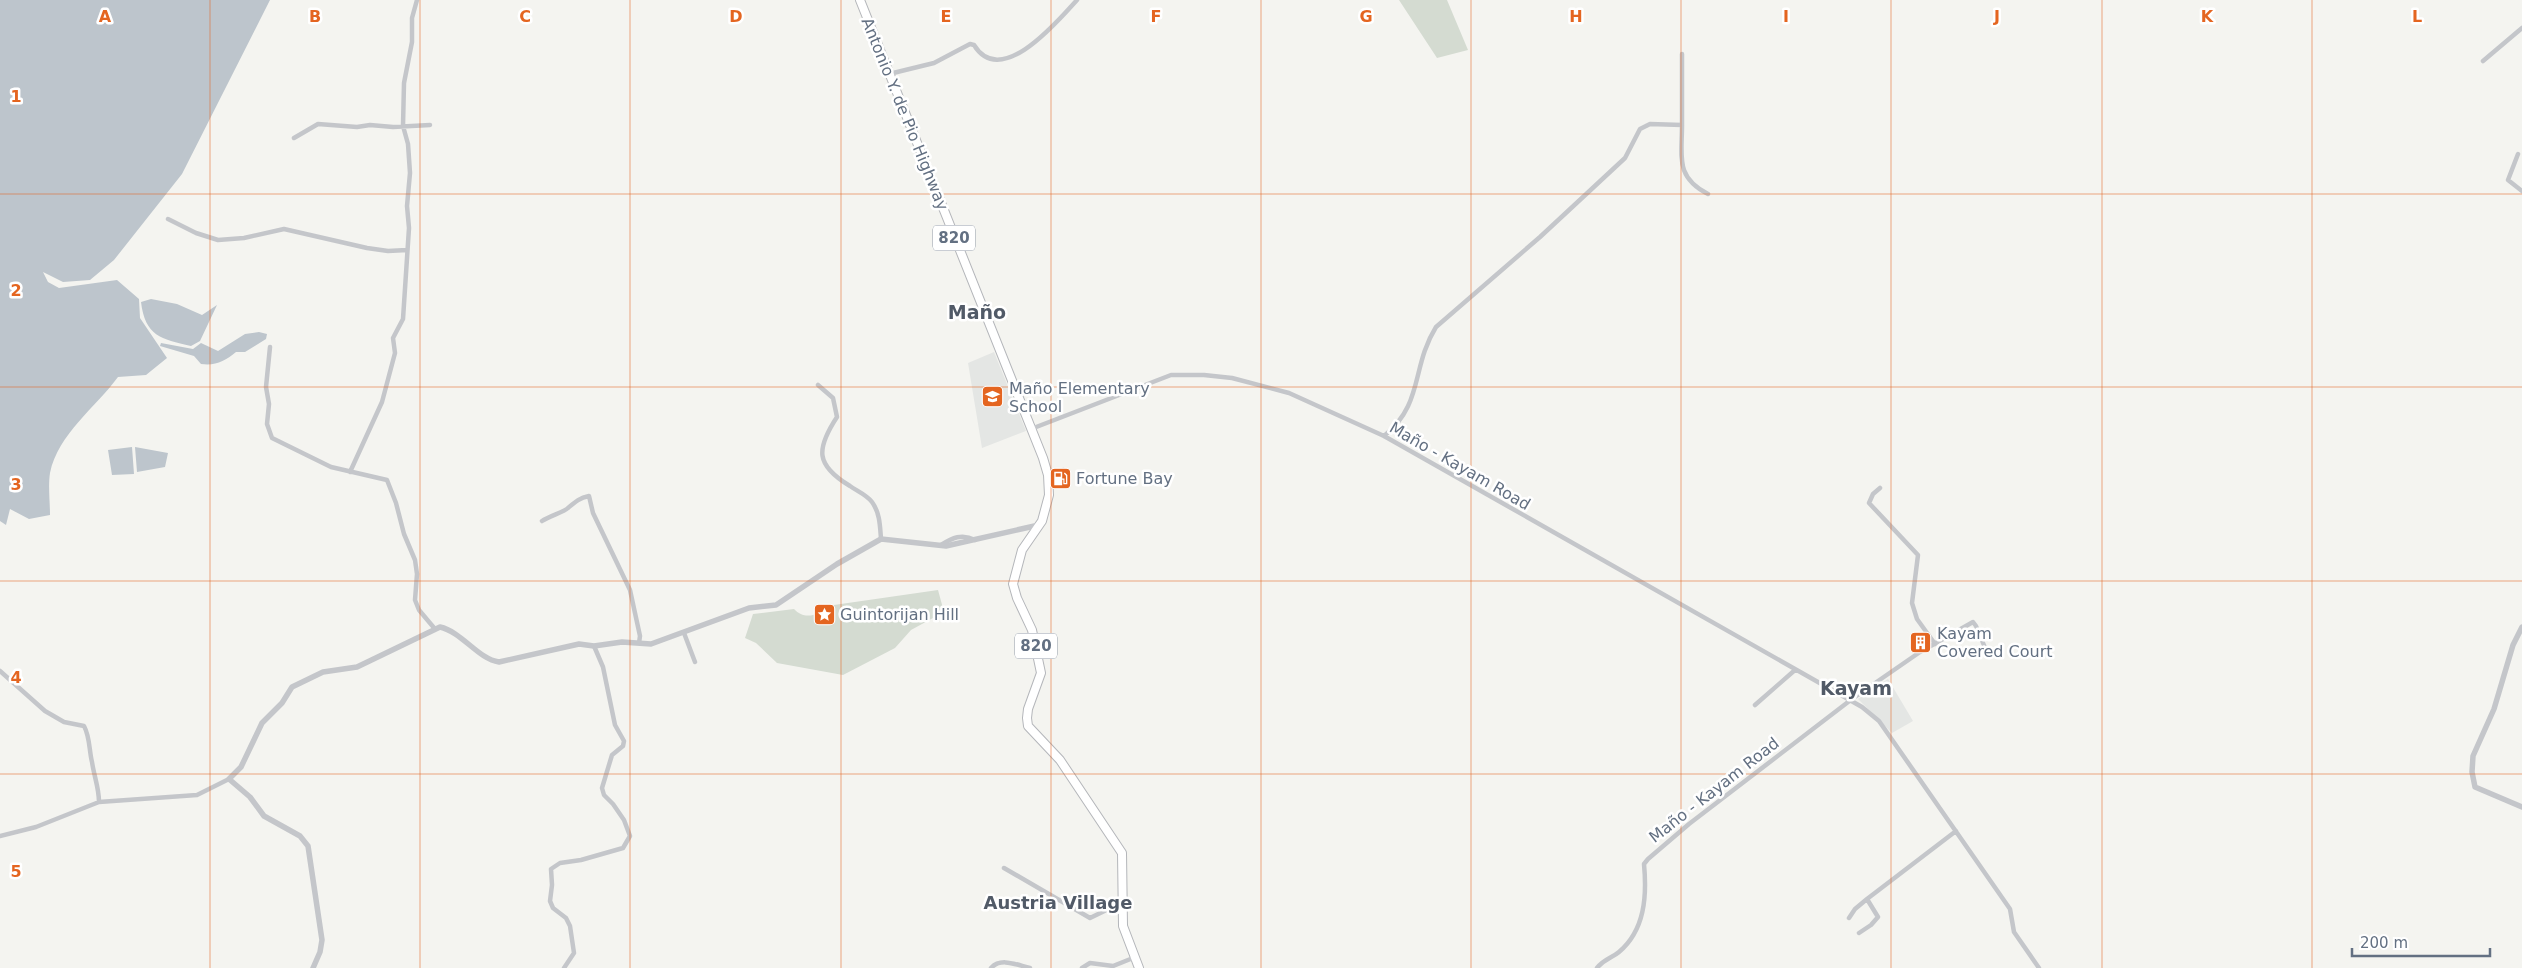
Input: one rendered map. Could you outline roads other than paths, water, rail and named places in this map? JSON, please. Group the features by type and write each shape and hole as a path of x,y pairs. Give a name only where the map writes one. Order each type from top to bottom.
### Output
{"highway":[{"name":"Antonio Y. de Pio Highway","path":"860,0 1048,475 1049,495 1039,525 1022,550 1013,584 1016,598 1032,630 1040,673 1028,709 1028,726 1060,760 1089,806 1119,846 1124,868 1123,926 1139,968"}],"street":[{"path":"350,472 382,402 390,378 395,353 394,338 403,319 409,228 407,206 410,166 408,144 402,126 404,83 412,42 412,18 418,0"},
{"path":"889,74 934,63 970,44 974,44 982,57 990,59 1024,50 1045,35 1077,0"},
{"path":"2483,61 2522,28"},
{"path":"1682,54 1682,162 1685,174 1693,186 1708,194"},
{"path":"294,138 318,124 357,128 370,125 430,126"},
{"path":"1384,436 1409,408 1420,361 1436,327 1540,237 1625,158 1640,129 1650,124 1682,125"},
{"path":"2518,154 2508,180 2522,191"},
{"path":"168,219 196,233 218,240 244,238 284,229 367,248 388,251 407,250"},
{"path":"270,347 266,387 268,404 267,431 272,438 331,466 387,480 396,503 404,534 416,560 415,600 419,610 435,630"},
{"name":"Maño - Kayam Road","path":"1031,429 1159,379 1181,374 1232,378 1282,390 1384,436 1555,534 1652,586 1796,670 1852,699"},
{"path":"818,385 833,398 837,417 824,438 821,454 828,468 871,502 879,518 881,539"},
{"path":"1880,488 1873,494 1869,503 1918,555 1912,603 1917,619 1935,644"},
{"path":"542,521 552,514 568,508 572,502 589,496 593,513 630,590 640,636 639,643"},
{"path":"0,836 36,826 99,802 197,795 229,779 241,767 262,723 282,703 292,686 323,672 357,667 384,652 412,642 440,627 450,629 488,658 498,662 579,644 594,646 622,642 651,644 749,608 776,605 837,564 881,539 940,546 976,541 1039,525"},
{"name":"Maño - Kayam Road","path":"1598,968 1602,962 1620,951 1640,920 1645,906 1644,864 1688,824 1852,699 1935,644 1973,622 1988,655"},
{"path":"2522,627 2502,678 2494,709 2472,756 2472,772 2475,787 2522,807"},
{"path":"684,633 695,662"},
{"path":"564,968 574,953 570,926 566,918 553,908 550,901 551,869 560,863 580,860 623,848 630,836 624,820 603,791 603,781 612,755 623,746 624,741 615,725 603,667 594,646"},
{"path":"1755,705 1796,670"},
{"path":"0,671 45,711 64,722 84,726 88,733 92,763 99,787 99,802"},
{"path":"1852,699 1879,722 1956,831 2010,909 2014,932 2039,968"},
{"path":"229,779 250,797 264,816 300,836 308,846 322,940 320,952 313,968"},
{"path":"1849,918 1855,909 1956,831"},
{"path":"1004,868 1090,918 1123,902"},
{"path":"1859,933 1878,917 1868,899"},
{"path":"1082,968 1090,963 1113,966 1134,958"},
{"path":"991,968 996,962 1002,962 1030,968"}],"place":[{"name":"Maño Elementary School","path":"993,397"},
{"name":"Fortune Bay","path":"1060,478"},
{"name":"Guintorijan Hill","path":"824,614"},
{"name":"Kayam Covered Court","path":"1921,642"}],"district":[{"name":"Maño","path":"977,312"},
{"name":"Kayam","path":"1856,688"},
{"name":"Austria Village","path":"1058,902"}]}
